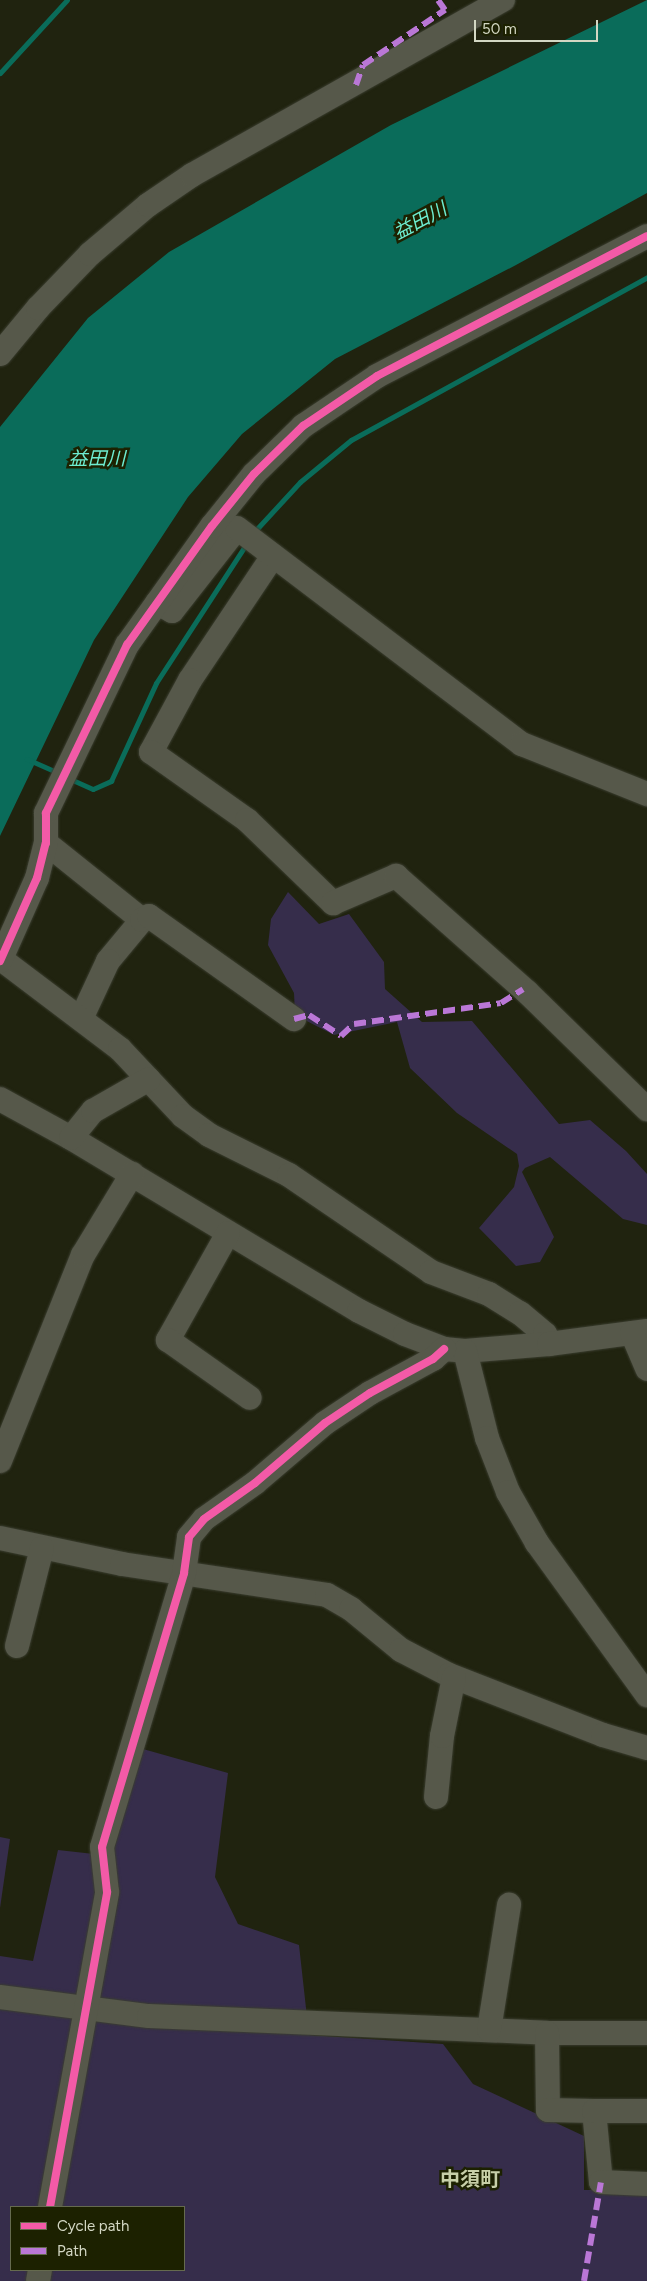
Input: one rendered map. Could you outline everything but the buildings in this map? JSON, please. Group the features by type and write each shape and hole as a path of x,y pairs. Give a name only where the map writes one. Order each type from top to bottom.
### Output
{"street":[{"path":"0,354 90,254 148,205 192,175 503,0"},
{"path":"549,1344 545,1334 520,1313 489,1294 431,1272 289,1175 209,1135 184,1116 120,1049 0,960 37,878 46,843 46,813 77,745 127,645 254,474 303,426 377,376 647,236"},
{"path":"157,603 172,611 237,528 522,744 647,794"},
{"path":"273,556 190,680 151,752 247,820 333,903 396,876 527,992 647,1109"},
{"path":"46,843 142,920"},
{"path":"81,1019 108,961 142,920 149,916 294,1019"},
{"path":"71,1138 93,1110 149,1079"},
{"path":"0,1099 132,1174 359,1311 405,1334 454,1350"},
{"path":"0,1461 83,1255 132,1174"},
{"path":"228,1233 168,1340 250,1398"},
{"path":"50,2206 84,2007 107,1892 102,1847 184,1573 189,1536 204,1518 255,1483 325,1423 370,1393 433,1359 454,1350 549,1344 640,1332 647,1369"},
{"path":"454,1350 508,1492 537,1543 647,1695"},
{"path":"0,1538 42,1548 184,1573 326,1595 351,1609 401,1650 454,1677 603,1735 647,1748"},
{"path":"16,1646 42,1548"},
{"path":"436,1797 442,1736 454,1677"},
{"path":"489,2030 509,1905"},
{"path":"0,1997 149,2016 547,2033 647,2033"},
{"path":"547,2033 548,2110 647,2112"},
{"path":"594,2111 601,2182 647,2184"}],"shaded area":[{"path":"288,892 319,924 349,914 384,962 385,989 422,1022 472,1021 559,1124 590,1120 626,1151 647,1174 647,1225 623,1219 550,1157 525,1168 522,1172 554,1237 540,1262 516,1266 479,1228 514,1187 519,1166 517,1154 457,1113 410,1068 397,1022 334,1035 295,1015 294,993 268,945 271,919"},
{"path":"143,1749 228,1773 215,1877 238,1924 299,1945 309,2035 443,2044 473,2084 584,2136 584,2190 647,2190 647,2281 0,2281 0,1956 33,1961 58,1850 112,1856"},
{"path":"0,1837 10,1839 0,1908"}],"water":[{"name":"益田川","path":"647,0 647,193 516,265 335,359 242,434 188,497 94,640 0,836 0,427 88,318 169,252 391,125"}],"waterway":[{"path":"0,73 67,0"},
{"path":"254,532 300,482 351,440 647,277"},
{"path":"68,778 93,789 111,781 156,683 247,543"},
{"path":"27,759 58,773"}],"marked path":[{"path":"356,85 363,65 445,10 438,0"},
{"path":"294,1019 309,1015 341,1036 354,1024 501,1003 523,989"},
{"path":"584,2281 601,2182"}],"cycle path":[{"path":"0,961 37,878 46,843 46,813 127,645 212,526 254,474 303,426 377,376 647,236"},
{"path":"50,2206 107,1892 102,1847 184,1573 189,1537 204,1519 255,1483 325,1423 370,1393 433,1359 444,1349"}],"district":[{"name":"中須町","path":"470,2179"}]}
